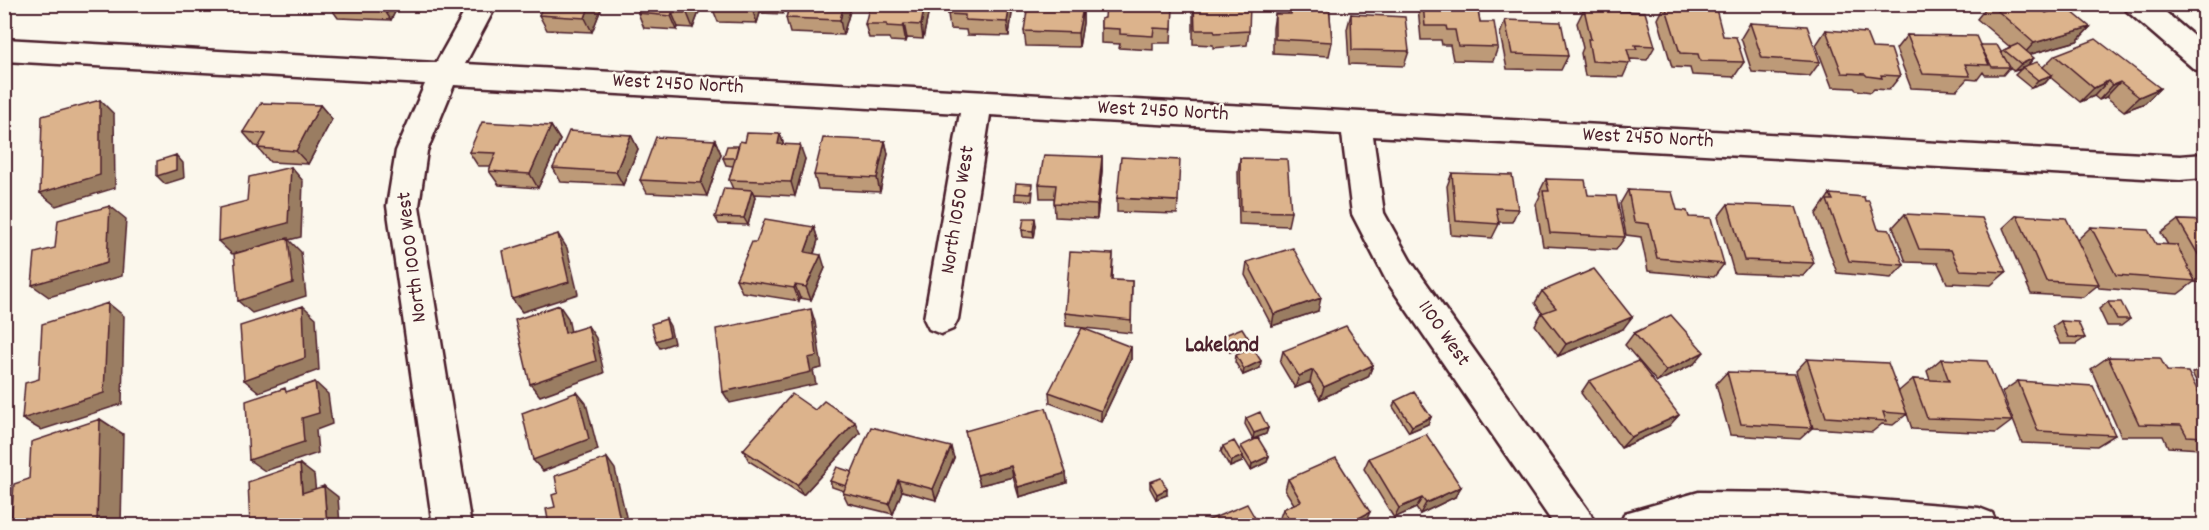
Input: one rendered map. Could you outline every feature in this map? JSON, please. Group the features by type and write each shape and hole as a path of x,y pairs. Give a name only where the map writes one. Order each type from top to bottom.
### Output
{"street":[{"name":"North 1000 West","path":"452,525 403,206 404,178 412,144 445,73 483,4"},
{"path":"2137,4 2205,61"},
{"name":"West 2450 North","path":"15,50 122,54 2180,168 2205,166"},
{"path":"4,76 15,50"},
{"name":"North 1050 West","path":"941,319 977,101"},
{"name":"1100 West","path":"1356,124 1368,214 1398,270 1577,525"},
{"path":"1638,525 1699,510 1789,511 1978,525"}],"building":[{"path":"544,4 590,4 585,18 539,15"},
{"path":"641,4 691,4 687,13 672,13 671,16 638,13"},
{"path":"713,4 753,4 752,9 712,7"},
{"path":"790,4 844,4 840,20 786,18"},
{"path":"870,4 925,4 921,25 904,24 903,27 865,24"},
{"path":"950,4 1010,4 1007,22 965,20 965,15 948,14"},
{"path":"1028,4 1065,4 1065,7 1083,8 1078,33 1024,31"},
{"path":"1106,4 1173,4 1172,29 1154,28 1153,36 1120,34 1120,29 1101,28 1101,19 1105,18"},
{"path":"1194,4 1250,6 1249,31 1215,33 1214,30 1195,30"},
{"path":"1291,4 1329,4 1332,42 1275,39 1275,14 1291,14"},
{"path":"1423,4 1477,4 1480,22 1494,22 1498,47 1458,46 1455,30 1447,30 1446,26 1425,26"},
{"path":"1990,4 2036,4 2046,13 2065,6 2090,27 2034,43"},
{"path":"1665,5 1715,5 1723,36 1736,37 1744,62 1700,61 1698,54 1680,53"},
{"path":"1584,9 1645,12 1655,46 1635,45 1637,49 1627,49 1631,63 1592,61 1588,39 1591,39"},
{"path":"1351,14 1405,17 1409,51 1352,50"},
{"path":"1505,20 1561,22 1568,56 1512,54"},
{"path":"1750,23 1807,26 1820,62 1762,58"},
{"path":"1826,30 1866,33 1872,48 1891,49 1900,76 1881,75 1882,78 1865,74 1842,73"},
{"path":"1907,35 1976,36 1989,65 1965,64 1970,76 1923,74"},
{"path":"2096,39 2160,88 2139,97 2120,82 2113,85 2108,81 2094,88 2055,55"},
{"path":"2018,44 2034,58 2021,64 2004,50"},
{"path":"1980,45 1997,45 2010,67 1992,67"},
{"path":"2037,62 2052,75 2038,80 2022,67"},
{"path":"100,100 100,175 40,193 42,116"},
{"path":"261,103 320,105 296,151 258,148 266,134 243,132"},
{"path":"482,122 551,126 530,174 489,171 496,153 469,152"},
{"path":"569,131 631,135 616,172 553,168"},
{"path":"747,133 780,134 778,144 800,145 791,182 729,180 740,141 745,142"},
{"path":"656,137 715,140 701,183 640,180"},
{"path":"823,138 885,141 877,178 814,175"},
{"path":"727,146 738,146 735,158 723,158"},
{"path":"176,155 176,170 157,176 157,161"},
{"path":"1044,155 1102,157 1097,205 1054,203 1056,185 1039,184"},
{"path":"1121,157 1180,160 1178,201 1117,198"},
{"path":"1240,158 1287,159 1291,212 1241,211"},
{"path":"291,167 288,223 218,241 219,208 247,201 249,177"},
{"path":"1452,173 1512,175 1518,209 1496,208 1499,224 1456,221"},
{"path":"1546,179 1585,180 1588,195 1616,196 1625,237 1550,233 1543,191 1549,191"},
{"path":"1016,183 1032,184 1031,194 1015,193"},
{"path":"724,188 752,190 744,218 715,217"},
{"path":"1628,190 1672,192 1677,210 1687,211 1689,217 1711,218 1724,264 1657,258 1649,224 1634,222"},
{"path":"1830,194 1864,197 1865,201 1869,201 1878,229 1890,230 1904,265 1849,261 1827,200 1833,200"},
{"path":"1728,204 1796,207 1814,263 1744,260"},
{"path":"110,206 107,263 32,285 35,253 55,248 58,220"},
{"path":"1905,214 1982,218 2006,272 1960,270 1951,250 1919,249"},
{"path":"2017,215 2066,218 2099,284 2046,281"},
{"path":"1024,218 1035,218 1033,231 1022,230"},
{"path":"765,219 814,227 805,252 821,255 806,287 795,285 794,288 736,279 752,242 756,242"},
{"path":"2178,220 2205,221 2205,266"},
{"path":"2091,227 2148,230 2156,244 2177,245 2195,281 2116,275"},
{"path":"558,234 569,282 512,299 503,251"},
{"path":"288,238 293,283 238,301 234,254"},
{"path":"1293,248 1321,298 1274,314 1247,262"},
{"path":"1070,252 1113,254 1111,280 1132,281 1131,320 1065,313"},
{"path":"1594,269 1632,317 1566,344 1542,313 1556,308 1542,291"},
{"path":"2108,302 2121,302 2130,319 2117,319"},
{"path":"108,303 104,393 22,419 25,383 39,379 42,324"},
{"path":"559,305 565,333 588,326 596,361 530,384 515,320"},
{"path":"303,306 305,358 244,380 240,326"},
{"path":"811,309 817,356 808,358 811,372 723,392 716,329"},
{"path":"1671,315 1704,352 1666,371 1634,333"},
{"path":"666,319 670,336 656,341 651,324"},
{"path":"2061,321 2078,322 2085,338 2068,337"},
{"path":"1346,326 1373,365 1324,387 1313,370 1299,376 1283,351"},
{"path":"1082,328 1131,347 1101,411 1049,392"},
{"path":"1242,328 1249,339 1231,346 1225,335"},
{"path":"1253,348 1261,361 1244,369 1236,355"},
{"path":"2108,357 2160,358 2167,371 2188,372 2205,405 2205,437 2187,436 2181,425 2139,424"},
{"path":"1807,359 1888,363 1907,414 1883,412 1886,421 1826,417"},
{"path":"1941,359 1987,361 2012,421 1927,418 1913,379 1949,381"},
{"path":"1638,361 1679,415 1631,437 1589,381"},
{"path":"1727,372 1795,374 1812,428 1741,424"},
{"path":"2018,381 2093,386 2115,435 2038,431"},
{"path":"315,382 319,413 302,418 304,442 249,460 246,401 285,388 286,392"},
{"path":"577,392 589,439 533,460 522,413"},
{"path":"1414,392 1431,417 1412,426 1395,401"},
{"path":"792,394 815,410 824,401 855,422 797,485 743,450"},
{"path":"1046,408 1066,473 1018,487 1011,466 977,475 965,431"},
{"path":"1260,412 1268,428 1254,433 1246,418"},
{"path":"100,419 97,522 87,525 11,525 14,484 29,479 31,442"},
{"path":"871,427 951,447 933,489 898,480 889,504 843,493"},
{"path":"1426,434 1461,487 1426,503 1422,498 1399,508 1369,458"},
{"path":"1258,438 1269,456 1252,464 1241,446"},
{"path":"1234,441 1243,456 1231,461 1223,446"},
{"path":"607,458 620,520 604,525 549,525 546,509 555,507 552,495 558,493 555,476"},
{"path":"1336,458 1370,512 1355,520 1358,525 1292,525 1283,509 1301,501 1288,479"},
{"path":"300,464 302,493 324,486 327,525 250,525 248,482"},
{"path":"837,467 852,472 846,486 830,481"},
{"path":"1161,478 1167,489 1157,494 1150,482"},
{"path":"1247,504 1259,525 1197,525"}],"district":[{"name":"Lakeland","path":"1222,346"}]}
